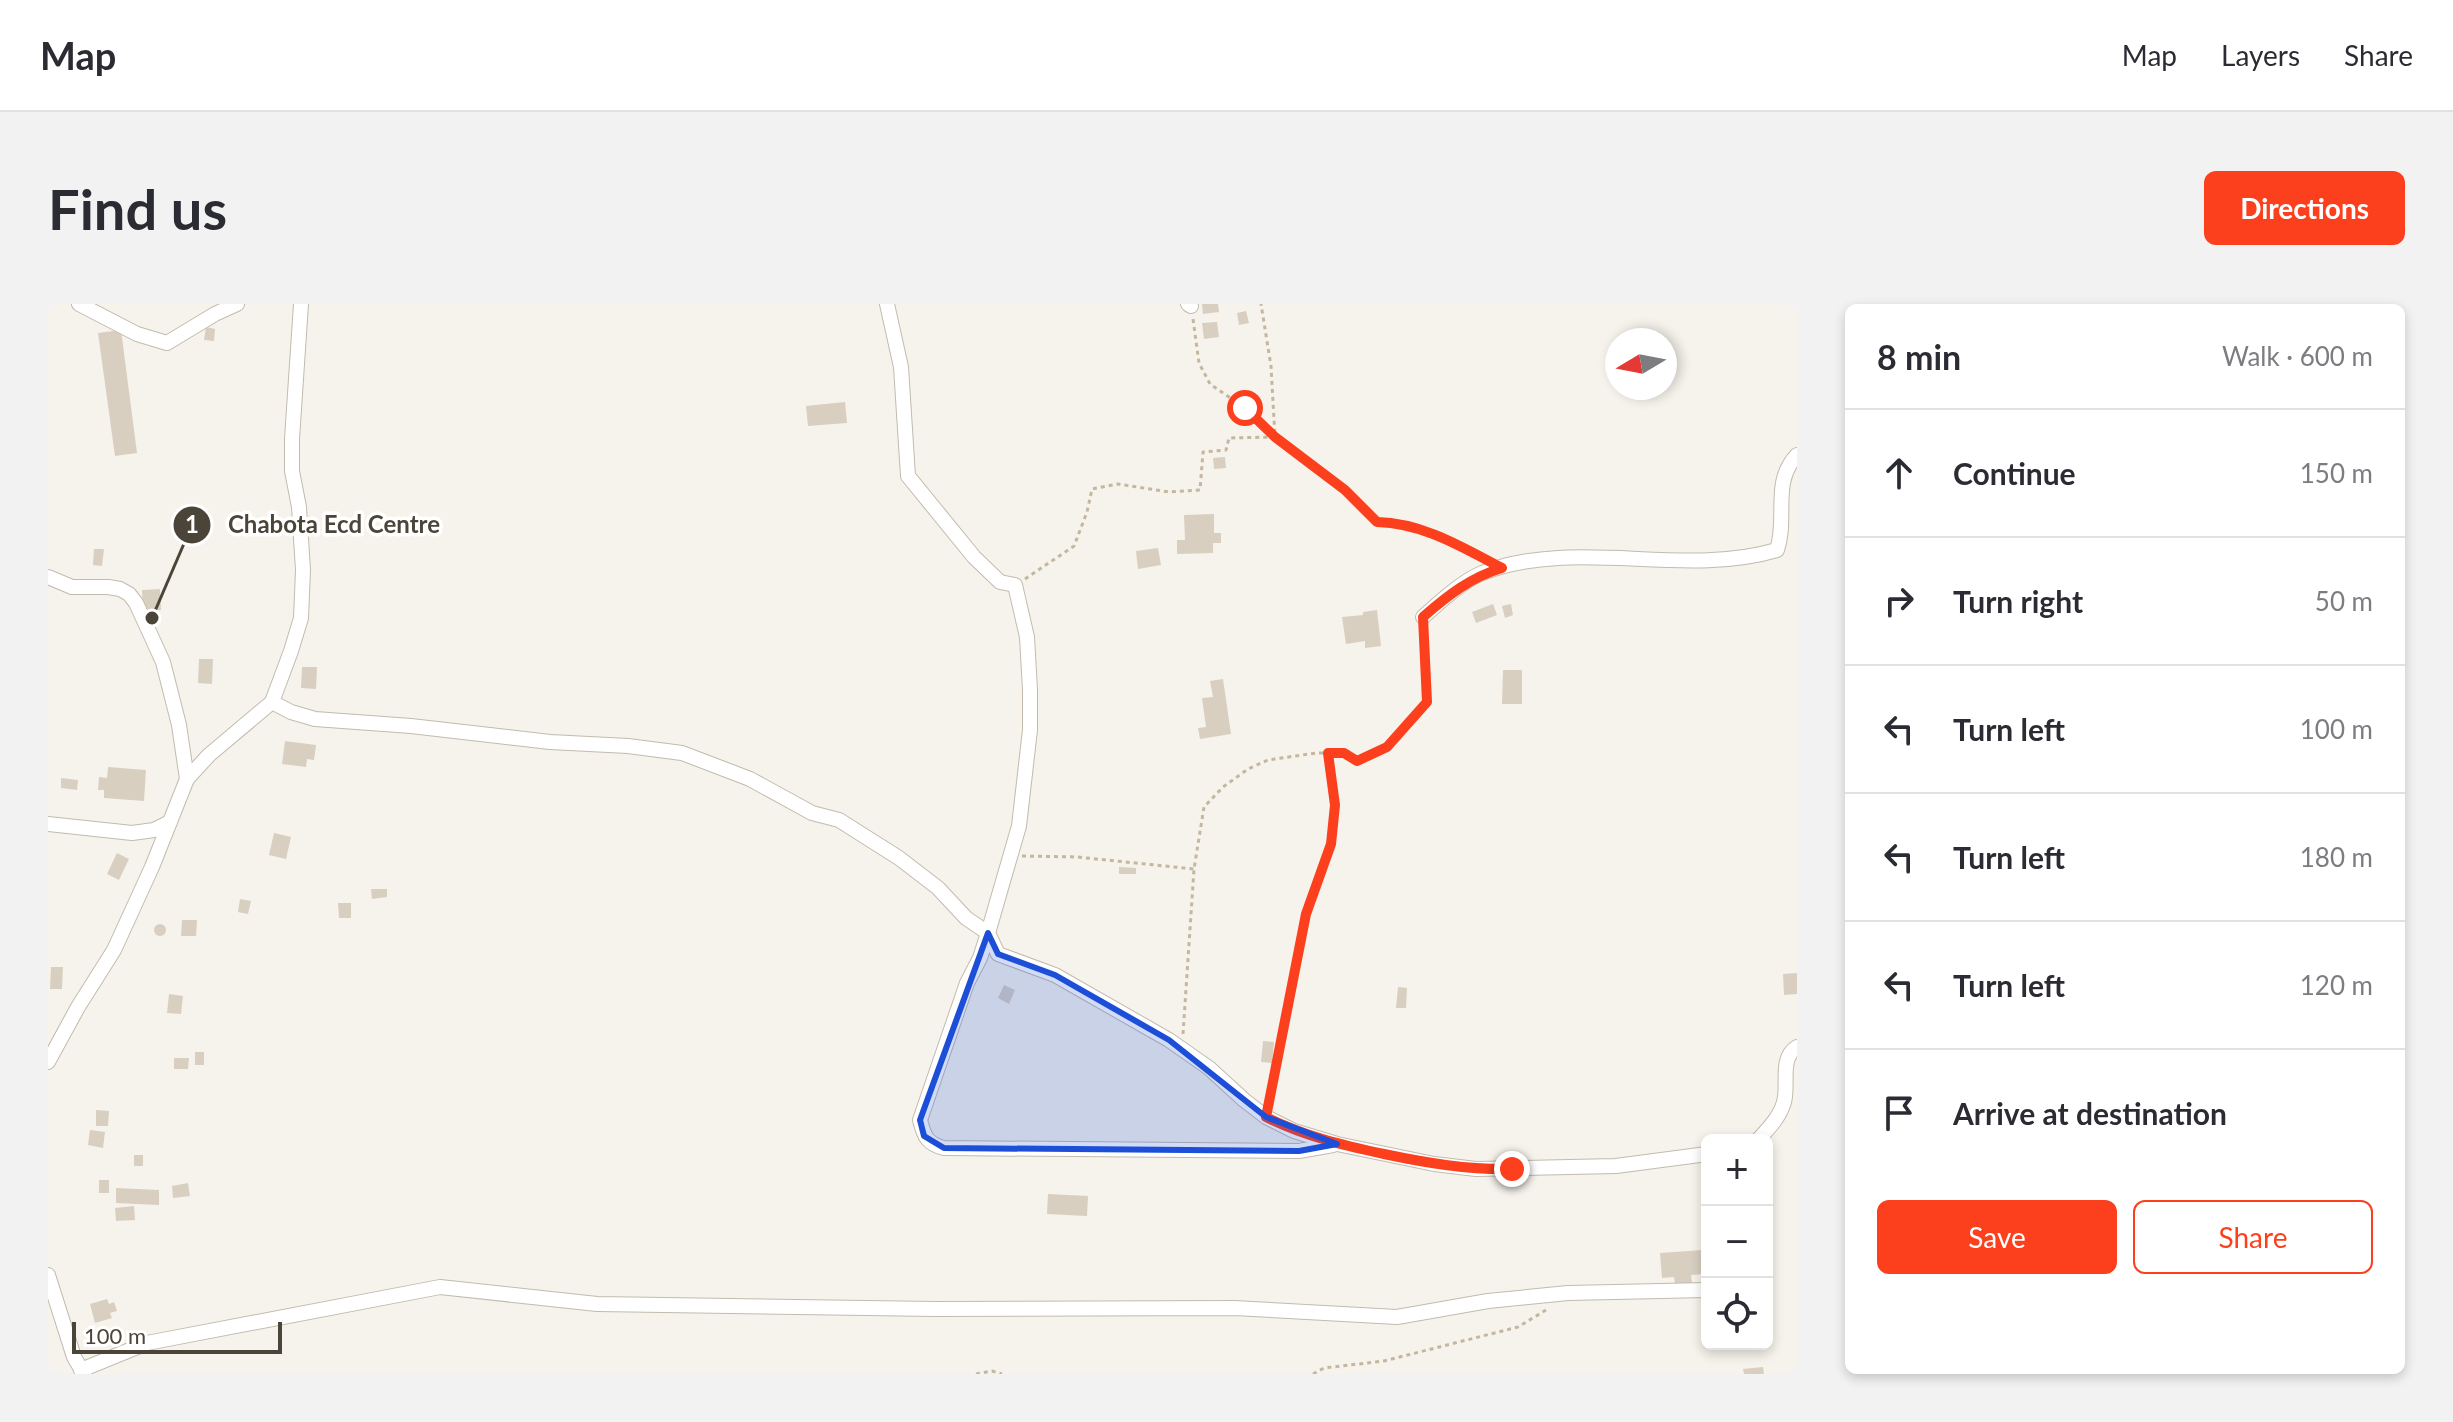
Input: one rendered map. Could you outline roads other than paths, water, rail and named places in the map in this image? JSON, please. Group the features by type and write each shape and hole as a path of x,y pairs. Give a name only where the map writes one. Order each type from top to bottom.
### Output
{"street":[{"path":"79,304 137,334 167,343 237,304"},
{"path":"48,1062 114,950 187,779 209,755 272,702 301,618 303,570 299,507 292,471 292,439 301,304"},
{"path":"887,304 901,367 908,476 974,557 1000,582 1015,585 1027,637 1030,730 1019,826 980,958 967,983 920,1120 924,1136 931,1145 944,1148 1299,1151 1337,1144"},
{"path":"1423,617 1480,574 1530,559 1732,559 1777,550 1781,483 1790,462 1797,455"},
{"path":"48,577 72,587 120,589 136,603 163,662 179,725 187,779"},
{"path":"272,702 315,719 682,753 750,779 812,813 839,820 899,858 938,888 966,918 988,933 998,954 1055,975 1182,1049 1266,1117 1294,1131 1337,1144 1434,1164 1476,1169 1616,1166 1701,1155"},
{"path":"48,824 132,833 154,830 170,822"},
{"path":"1763,1134 1780,1115 1785,1101 1786,1062 1791,1050 1797,1047"},
{"path":"48,1275 74,1357 83,1372 147,1343 440,1287 597,1304 935,1309 1234,1308 1397,1317 1488,1301 1568,1293 1701,1290"}],"place":[{"name":"Chabota Ecd Centre","path":"152,618"}]}
